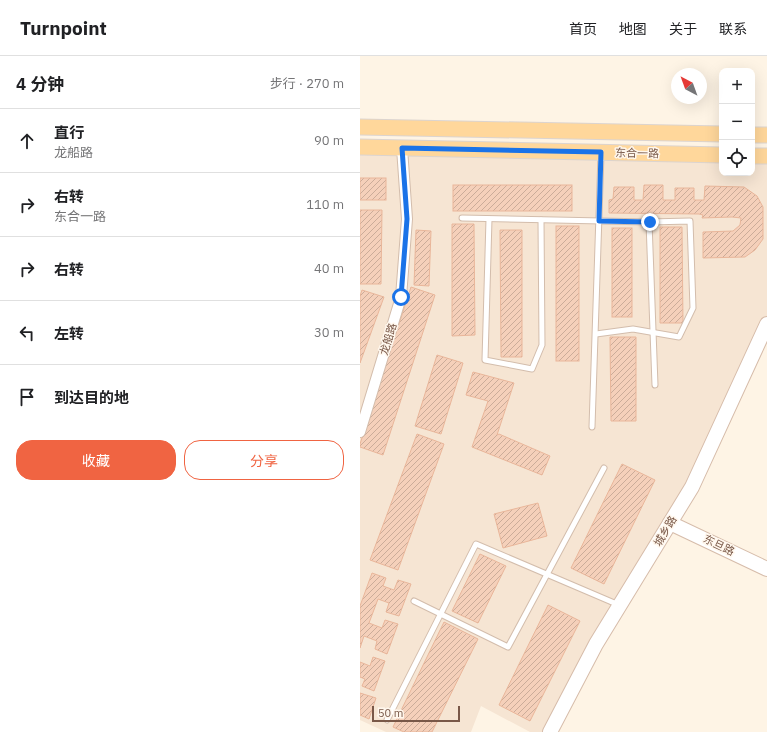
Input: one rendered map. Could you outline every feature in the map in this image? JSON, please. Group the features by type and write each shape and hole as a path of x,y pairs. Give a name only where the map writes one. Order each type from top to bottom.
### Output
{"main road":[{"name":"东合一路","path":"360,127 719,134"},
{"path":"755,134 767,135"},
{"name":"东合一路","path":"360,147 719,155"},
{"path":"755,156 767,156"},
{"name":"城乡路","path":"561,732 605,648 675,524 767,324"},
{"name":"城乡路","path":"550,732 596,644 620,605 675,524 700,492 767,349"},
{"name":"东旦路","path":"675,524 767,569"}],"street":[{"name":"龙船路","path":"360,432 401,297 407,219 402,148"}],"lane":[{"path":"592,427 601,152"},
{"path":"462,218 650,222 690,221 693,308 679,337 633,329 596,334"},
{"path":"489,219 485,360 532,369 542,345 541,220"},
{"path":"650,222 656,385"},
{"path":"414,601 508,647 604,468"},
{"path":"387,720 476,544 620,605"}],"shaded area":[{"path":"360,147 719,155 719,176 755,176 755,156 767,156 767,324 692,487 550,732 530,732 481,706 471,732 386,732 360,720"}],"building":[{"path":"360,178 386,178 386,200 360,200"},
{"path":"453,185 572,185 572,211 453,211"},
{"path":"644,185 663,185 663,200 675,200 675,188 694,188 694,200 704,200 705,186 744,187 757,196 763,207 763,239 755,250 745,257 703,258 703,232 733,231 740,225 741,218 702,218 703,215 699,214 609,213 609,200 613,199 614,187 634,187 634,200 643,200"},
{"path":"360,210 382,210 381,284 360,284"},
{"path":"452,224 474,224 475,335 452,336"},
{"path":"556,226 579,226 579,361 556,361"},
{"path":"660,227 682,227 683,323 660,323"},
{"path":"612,228 632,228 632,317 612,317"},
{"path":"416,230 431,231 429,286 414,285"},
{"path":"500,230 522,230 522,357 501,357"},
{"path":"411,287 435,295 383,455 360,447 360,444"},
{"path":"362,290 384,297 360,363 360,296"},
{"path":"610,337 636,337 636,421 611,421"},
{"path":"437,355 463,363 441,434 415,426"},
{"path":"473,372 514,383 497,435 499,434 550,456 542,475 472,447 488,401 466,395"},
{"path":"417,434 444,444 398,570 370,560"},
{"path":"622,464 655,480 604,584 571,568"},
{"path":"538,503 547,536 503,548 494,514"},
{"path":"480,554 506,566 478,623 452,611"},
{"path":"372,573 386,578 383,586 394,590 398,580 411,584 399,616 386,612 389,603 378,599 369,623 382,628 385,620 398,624 387,654 375,649 377,641 364,636 360,648 360,606"},
{"path":"548,605 580,621 530,721 499,705"},
{"path":"444,622 478,639 432,732 404,732 393,727"},
{"path":"373,657 385,661 374,691 362,686 365,679 360,677 360,662 370,666"},
{"path":"360,693 376,698 369,719 360,715"}],"route":[{"path":"401,297 407,219 402,148 601,152 599,221 650,222"}]}
